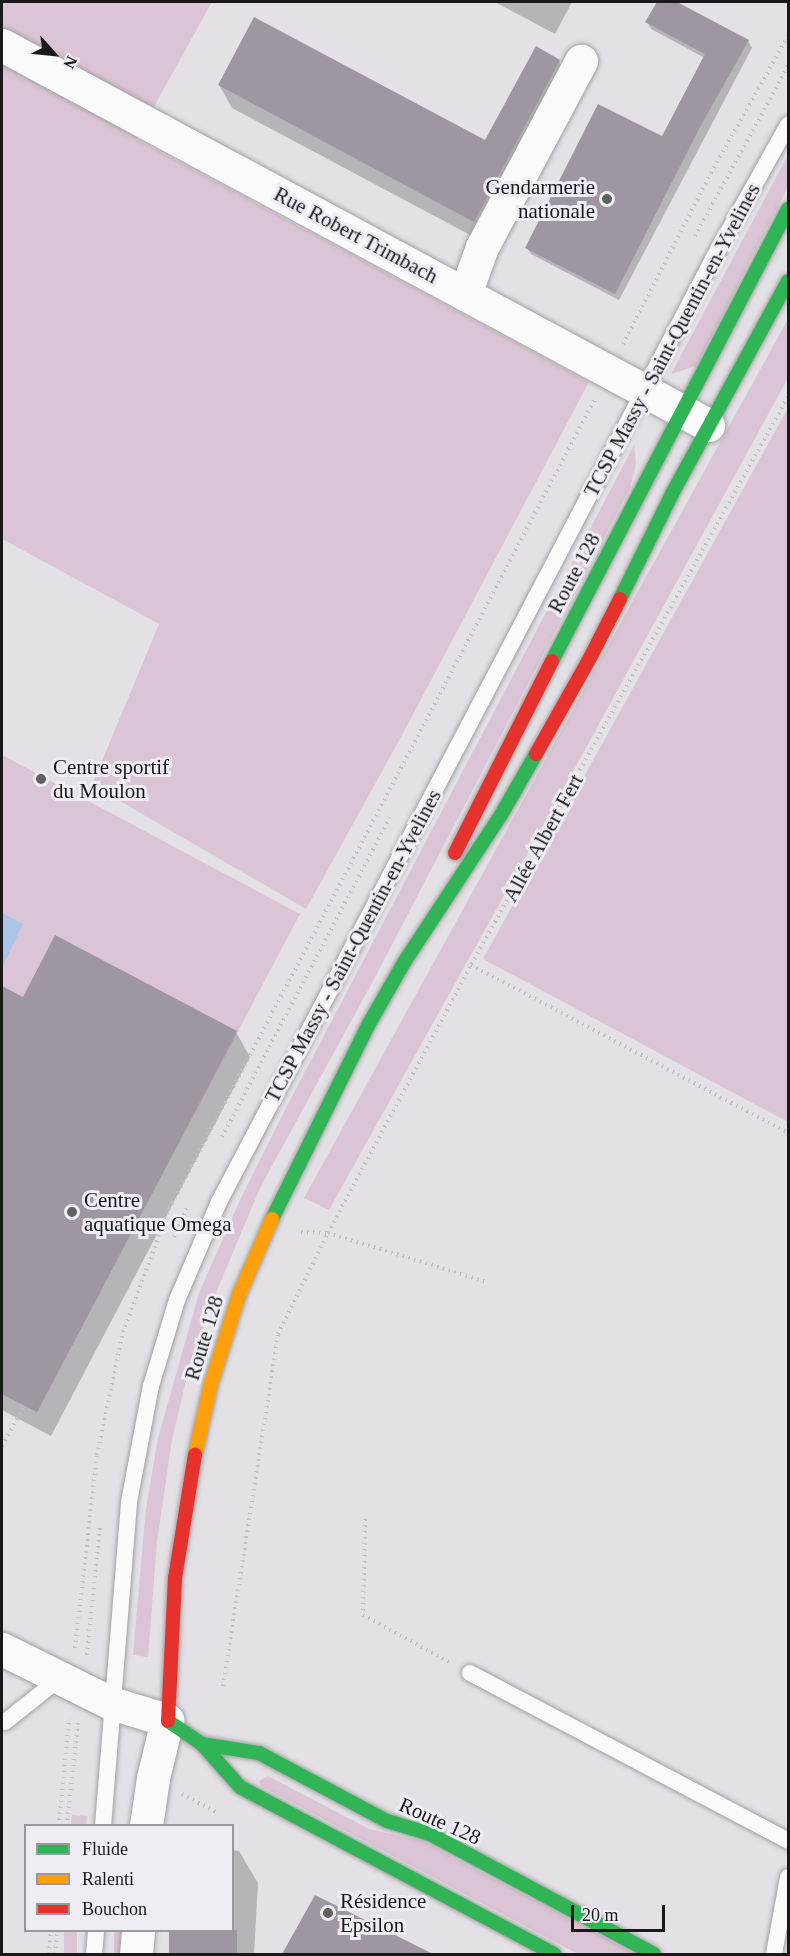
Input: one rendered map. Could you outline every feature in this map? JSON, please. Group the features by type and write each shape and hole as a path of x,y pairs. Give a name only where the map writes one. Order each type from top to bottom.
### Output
{"main road":[{"name":"Route 128","path":"554,1954 240,1787 202,1744 167,1720 175,1578 192,1473 214,1373 239,1295 267,1228 370,1022 405,960 501,815 591,656 789,209"},
{"name":"Route 128","path":"405,960 492,776 696,419 789,280"},
{"name":"Route 128","path":"202,1744 259,1753 387,1821 430,1834 654,1954"}],"street":[{"name":"Rue Robert Trimbach","path":"2,45 696,419"},
{"path":"465,294 482,247 581,61"},
{"path":"2,1649 111,1703 167,1720 153,1778 146,1824"},
{"path":"136,1954 138,1932"}],"lane":[{"name":"TCSP Massy - Saint-Quentin-en-Yvelines","path":"103,1824 111,1703 129,1502 151,1386 177,1300 219,1202 713,259 789,125"},
{"path":"470,1673 789,1841"},
{"path":"5,1722 59,1679"},
{"path":"774,1954 789,1877"},
{"path":"94,1954 96,1932"}],"path":[{"name":"Allée Albert Fert","path":"223,1686 278,1334 328,1233 471,965 789,397"},
{"path":"471,965 789,1133"},
{"path":"267,1228 328,1233 487,1282"},
{"path":"2,1446 24,1406"},
{"path":"365,1519 363,1615 470,1673"},
{"path":"49,1954 51,1932"},
{"path":"55,1954 57,1932"}],"shaded area":[{"path":"2,2 212,2 136,139 589,382 401,737 306,909 92,785 159,624 2,539"},
{"path":"788,155 788,187 696,366 671,374"},
{"path":"788,319 788,378 581,757 329,1210 304,1198"},
{"path":"788,408 788,1122 483,959"},
{"path":"634,445 636,463 630,488 372,983 261,1186 218,1288 191,1359 172,1440 157,1541 148,1657 133,1655 146,1508 158,1438 199,1293 240,1200 288,1104"},
{"name":"Centre aquatique Omega","path":"2,755 300,914 37,1412 2,1394"},
{"path":"268,1776 369,1829 422,1841 635,1954 578,1954 261,1786 259,1781"},
{"path":"72,1815 87,1816 86,1824 71,1824"},
{"path":"64,1932 77,1932 77,1954 64,1954"},
{"path":"114,1932 128,1932 128,1954 114,1954"}],"water":[{"path":"2,913 23,924 2,968"}],"building":[{"name":"Gendarmerie nationale","path":"657,2 677,2 749,40 700,127 615,294 525,248 598,104 662,136 705,54 645,22"},
{"path":"254,17 485,140 536,46 560,60 474,222 218,85"},
{"path":"55,935 237,1031 37,1412 2,1394 2,986 23,997"},
{"name":"Résidence Epsilon","path":"315,1895 433,1954 282,1954"},
{"path":"237,1930 237,1954 169,1954 169,1932 234,1932"}],"traffic: fast":[{"path":"552,661 788,209"},
{"path":"620,599 673,492 788,281"},
{"path":"272,1219 370,1022 405,961 501,815 536,754"},
{"path":"168,1721 202,1744 240,1787 554,1954"},
{"path":"202,1744 259,1753 387,1821 430,1834 654,1954"}],"traffic: slow":[{"path":"195,1455 211,1384 239,1295 272,1219"}],"traffic: jam":[{"path":"536,754 620,599"},
{"path":"455,853 552,661"},
{"path":"168,1721 175,1578 195,1455"}],"place":[{"name":"Gendarmerie nationale","path":"607,199"},
{"name":"Centre sportif du Moulon","path":"41,779"},
{"name":"Centre aquatique Omega","path":"72,1212"},
{"name":"Résidence Epsilon","path":"328,1913"}]}
